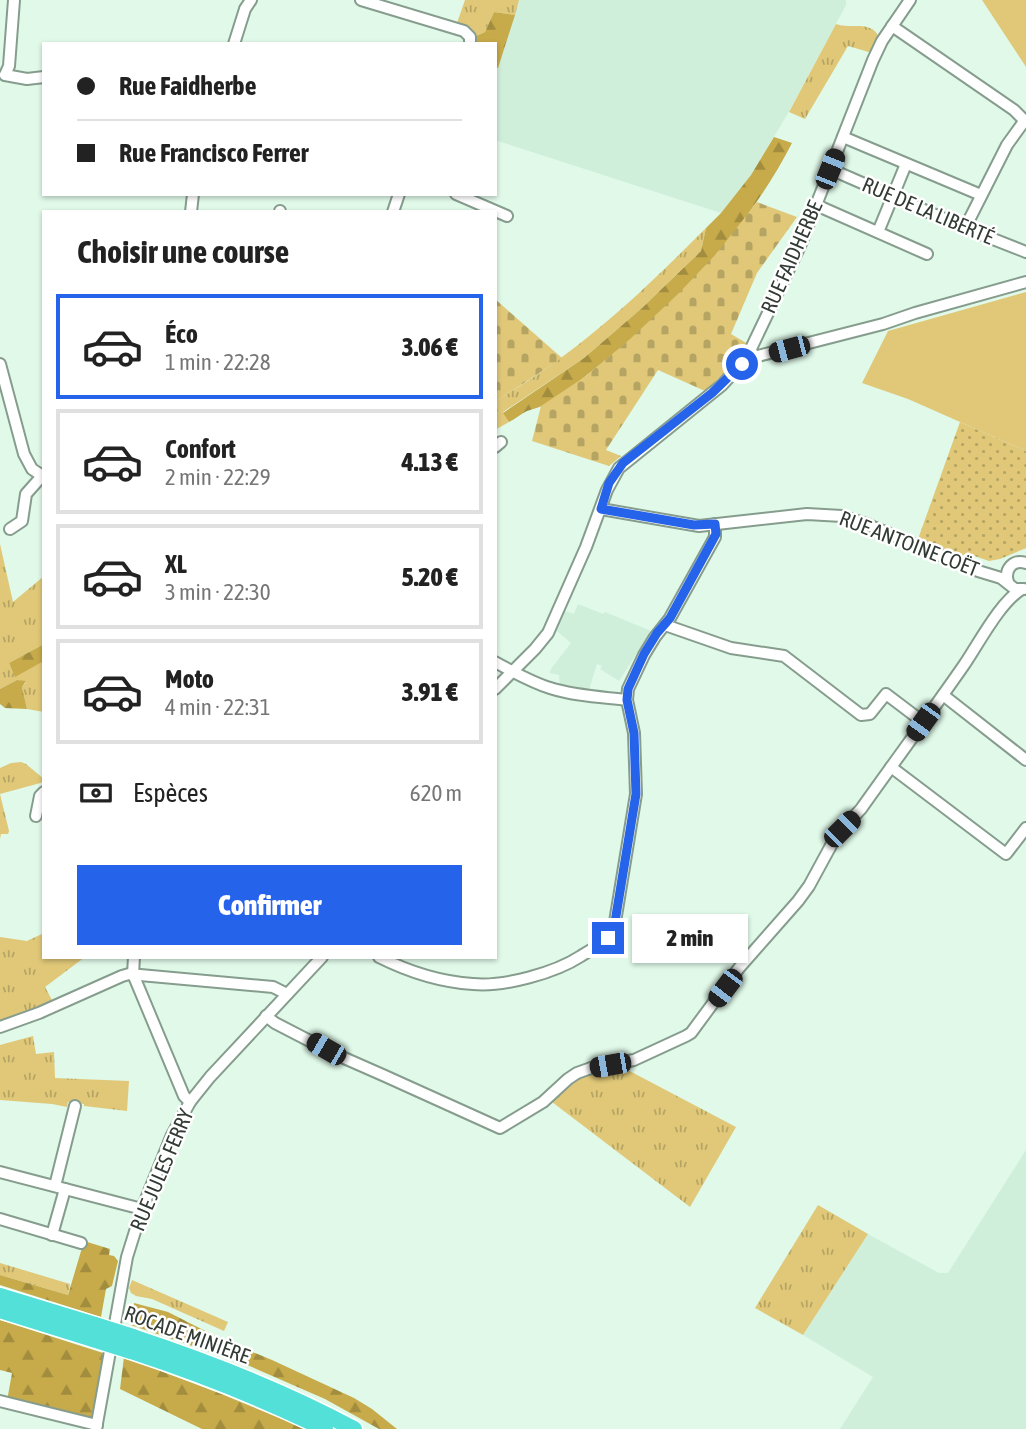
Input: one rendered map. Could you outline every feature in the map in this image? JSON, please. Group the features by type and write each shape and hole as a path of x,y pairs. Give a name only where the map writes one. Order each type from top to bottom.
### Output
{"highway":[{"name":"ROCADE MINIÈRE","path":"0,1296 94,1332 193,1358 310,1406 354,1429"},
{"name":"ROCADE MINIÈRE","path":"0,1310 94,1332"},
{"name":"ROCADE MINIÈRE","path":"132,1344 326,1429"}],"street":[{"path":"14,0 9,66 2,76 27,79 42,77"},
{"path":"235,42 251,0"},
{"path":"361,0 464,31 470,37 470,42"},
{"name":"RUE FAIDHERBE","path":"497,687 548,633 601,509 609,483 623,463 729,379 746,359 800,246 873,60 910,0"},
{"path":"892,26 1014,110 1025,121 1010,139 965,228"},
{"path":"843,137 981,195"},
{"path":"878,232 906,164"},
{"name":"RUE DE LA LIBERTÉ","path":"830,169 965,228 1026,251"},
{"path":"461,196 493,210"},
{"path":"816,205 927,254"},
{"path":"497,212 507,216"},
{"path":"746,359 883,324 1026,282"},
{"path":"0,364 24,454 29,465 42,476"},
{"path":"10,530 22,521 26,495 42,478"},
{"name":"RUE ANTOINE COËT","path":"601,509 694,525 807,514 842,516 1001,578 1015,589 1024,589"},
{"path":"384,959 423,974 455,982 481,984 518,980 551,971 608,938 614,928 636,794 628,689 636,669 665,625 715,537 715,524"},
{"path":"1004,605 1009,592 1006,575 1008,568 1014,563 1024,562"},
{"path":"266,1016 334,1054 500,1128 543,1102 577,1073 634,1060 689,1035 739,968 798,901 834,840 861,809 1004,605 1013,595 1024,589"},
{"path":"665,625 731,648 784,656 861,715 870,714 886,694 923,722"},
{"path":"497,663 560,691 627,700"},
{"path":"943,695 1026,760"},
{"path":"891,767 1006,854 1025,832"},
{"path":"36,816 42,794"},
{"path":"134,959 133,974 184,1096 190,1102"},
{"name":"RUE JULES FERRY","path":"96,1427 125,1266 142,1209 167,1145 190,1102 210,1077 320,959"},
{"path":"0,1027 46,1011 122,976 133,974 273,987 287,994"},
{"path":"52,1234 75,1106"},
{"path":"0,1172 142,1209"},
{"path":"0,1219 81,1243"},
{"path":"0,1401 96,1427"}],"shaded area":[{"path":"519,0 846,0 846,5 787,115 751,175 721,213 497,141 497,70"},
{"path":"578,604 651,631 619,681 600,669 602,666 597,664 588,693 560,687 559,675 550,673 571,643 557,631 565,611 574,614"},
{"path":"1026,1150 1026,1429 840,1429 873,1377 803,1335 868,1234 939,1273 948,1273"}],"green space":[{"path":"465,0 519,0 515,15 494,12 485,32 476,36 470,27 457,23"},
{"path":"982,0 1026,0 1026,67"},
{"path":"494,12 515,15 498,68 497,42 475,42 476,36 485,32"},
{"path":"836,24 867,27 880,39 872,53 848,46 805,119 789,112"},
{"path":"774,137 792,143 775,174 734,232 687,286 635,335 576,384 542,406 509,422 503,413 584,358 642,308 701,251 706,228 751,175"},
{"path":"757,202 797,217 757,273 731,334 748,344 731,367 705,391 658,370 606,450 621,456 609,466 532,441 541,406 586,376 679,293 716,254"},
{"path":"706,228 701,251 642,308 584,358 503,412 509,422 497,429 497,401 554,363 618,312"},
{"path":"1026,292 1026,451 908,399 862,383 888,331"},
{"path":"497,301 562,358 497,401"},
{"path":"960,422 1026,451 1026,548 1000,559 989,561 966,553 961,557 918,539"},
{"path":"0,544 13,602 42,578 42,645 9,663 15,676 42,662 42,712 27,709 22,687 26,682 17,680 0,689"},
{"path":"42,645 42,662 15,677 9,663"},
{"path":"17,680 26,681 22,687 27,709 5,708 0,704 0,689"},
{"path":"21,762 42,777 42,783 0,794 0,768"},
{"path":"0,794 9,831 8,834 1,834 0,839"},
{"path":"42,934 42,959 82,959 45,987 53,1002 0,1024 0,937 27,941"},
{"path":"33,1036 36,1054 54,1052 55,1078 129,1081 127,1111 68,1102 67,1107 0,1100 0,1045"},
{"path":"622,1067 736,1127 690,1207 552,1102 571,1082 585,1074"},
{"path":"818,1205 868,1234 803,1335 755,1308"},
{"path":"84,1241 110,1249 109,1255 118,1261 112,1286 106,1289 101,1317 0,1285 0,1275 68,1295"},
{"path":"0,1263 70,1284 68,1295 0,1275"},
{"path":"132,1280 228,1322 224,1331 152,1299 136,1296 129,1288"},
{"path":"134,1303 168,1312 221,1339 354,1398 397,1429 379,1429 325,1399 245,1364 131,1325"},
{"path":"0,1320 103,1353 94,1419 7,1401 12,1373 0,1370"},
{"path":"124,1357 306,1429 202,1429 120,1389"}],"route":[{"path":"608,938 614,928 636,794 634,733 627,700 628,689 644,654 670,618 716,534 715,524 699,526 601,509 609,483 623,463 729,379 742,364"}]}
